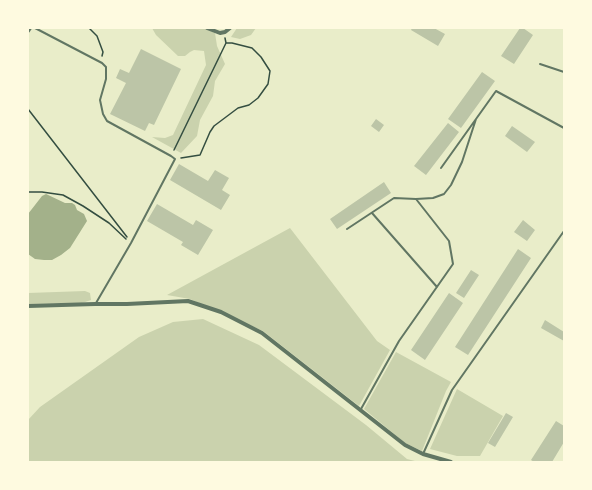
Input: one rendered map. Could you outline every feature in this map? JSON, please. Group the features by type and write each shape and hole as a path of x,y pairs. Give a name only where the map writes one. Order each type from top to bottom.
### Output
{"street":[{"path":"207,28 220,33 228,30"},
{"path":"28,306 188,301 221,312 262,333 405,445 423,454 451,462"}],"lane":[{"path":"35,28 102,63 106,67 106,79 100,100 102,114 107,121 175,159 131,243 95,304"},
{"path":"540,64 564,72"},
{"path":"441,168 496,91 564,128"},
{"path":"347,229 394,198 416,200 433,198 444,194 451,185 462,162 476,119"},
{"path":"360,410 399,341 453,264 449,241 416,200"},
{"path":"372,213 437,287"},
{"path":"423,454 452,390 564,231"}],"path":[{"path":"89,28 96,36 103,52 102,63"},
{"path":"171,156 226,43 228,30"},
{"path":"175,159 200,155 214,126 238,108 249,105 258,98 268,84 270,71 261,57 252,48 226,43"},
{"path":"28,109 121,228 131,243"},
{"path":"28,192 63,195 83,206 108,223 131,243"}],"shaded area":[{"path":"152,28 204,28 215,33 217,46 225,64 215,81 213,96 200,120 197,136 181,153 152,137 165,138 173,135 206,65 204,51 194,50 185,56 178,56 156,35"},
{"path":"237,28 256,28 251,35 240,39 231,37"},
{"path":"46,194 65,203 72,203 75,205 77,210 84,214 87,221 70,248 52,260 35,259 28,254 28,214 42,196"},
{"path":"290,228 377,341 390,350 359,406 263,331 190,299 167,295"},
{"path":"85,291 90,293 91,300 82,303 28,304 28,293"},
{"path":"203,319 259,345 366,425 407,459 419,462 28,462 28,420 40,407 139,337 173,322"},
{"path":"396,352 451,382 422,451 405,443 364,409"},
{"path":"457,389 503,416 480,456 457,456 430,449"}],"building":[{"path":"412,28 434,28 445,34 438,46 411,30"},
{"path":"520,28 523,28 533,35 514,64 501,56"},
{"path":"141,49 181,69 154,125 149,123 145,131 110,114 126,83 116,78 120,69 129,73"},
{"path":"482,72 495,81 461,128 448,119"},
{"path":"376,119 384,125 379,132 371,126"},
{"path":"448,123 459,132 426,175 414,166"},
{"path":"512,126 535,142 527,152 505,136"},
{"path":"179,164 208,181 215,170 229,178 222,190 230,195 221,210 170,180"},
{"path":"384,182 391,193 337,229 330,219"},
{"path":"157,204 193,225 196,220 213,230 198,255 181,245 183,242 147,221"},
{"path":"523,220 535,230 527,241 514,232"},
{"path":"518,249 531,258 468,355 455,347"},
{"path":"471,270 479,275 464,298 456,293"},
{"path":"449,293 463,303 425,360 411,350"},
{"path":"545,320 564,332 564,341 541,328"},
{"path":"506,413 513,417 495,447 488,443"},
{"path":"556,421 564,426 564,442 552,462 534,462 531,460"}]}
